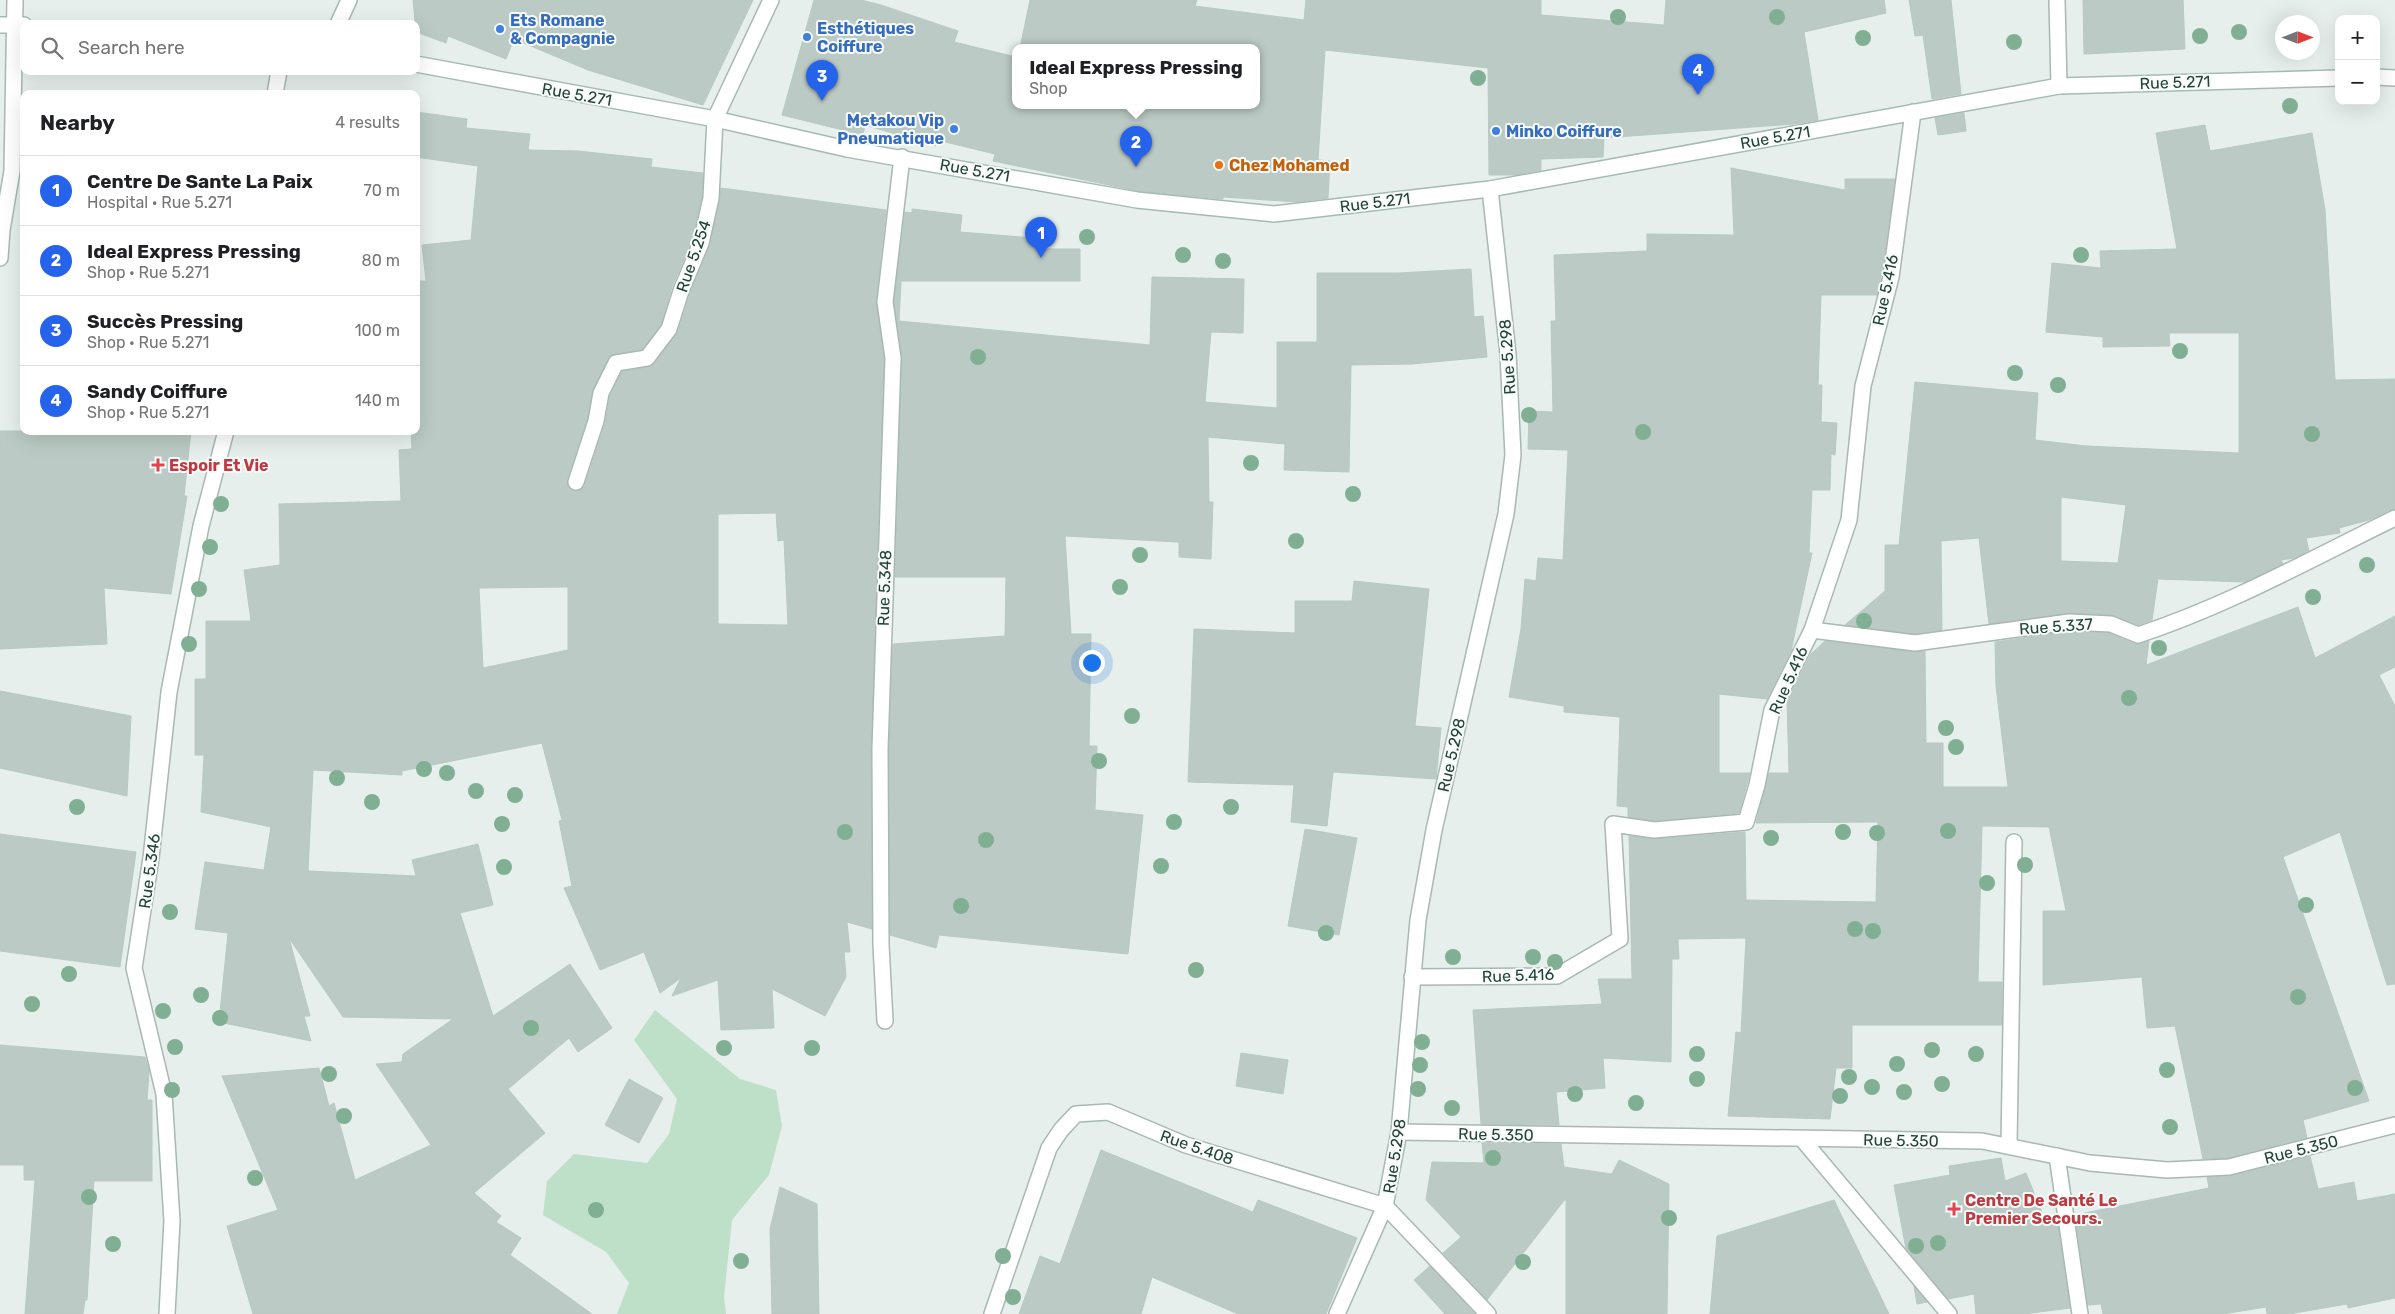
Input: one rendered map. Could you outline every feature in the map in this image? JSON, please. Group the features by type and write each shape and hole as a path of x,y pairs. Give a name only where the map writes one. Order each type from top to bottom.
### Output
{"street":[{"path":"0,258 2,230 12,171 13,25 15,0"},
{"path":"340,20 349,0"},
{"name":"Rue 5.254","path":"576,482 596,421 601,393 616,363 648,358 669,329 681,291 701,243 711,198 715,119 771,0"},
{"path":"2057,0 2059,86"},
{"name":"Rue 5.271","path":"420,65 715,119 847,149 902,157 1137,200 1274,214 1490,189 2059,86 2335,78"},
{"path":"276,90 278,75"},
{"path":"2380,77 2395,78"},
{"name":"Rue 5.416","path":"1412,977 1557,976 1620,939 1613,824 1654,830 1746,822 1757,785 1772,710 1812,630 1849,520 1863,386 1891,277 1913,112"},
{"name":"Rue 5.348","path":"885,1021 881,945 880,749 892,358 885,302 902,157"},
{"name":"Rue 5.298","path":"1337,1314 1385,1206 1399,1132 1418,920 1434,830 1506,514 1513,455 1508,354 1490,189"},
{"name":"Rue 5.346","path":"167,1314 172,1221 164,1094 134,968 152,858 169,692 201,526 225,435"},
{"name":"Rue 5.337","path":"1812,630 1914,643 2069,622 2111,624 2138,635 2173,624 2249,590 2395,518"},
{"path":"2009,1145 2014,842"},
{"name":"Rue 5.408","path":"992,1314 1049,1148 1061,1130 1076,1114 1108,1112 1186,1145 1385,1206 1488,1314"},
{"name":"Rue 5.350","path":"1399,1132 1982,1141 2090,1163 2167,1170 2229,1167 2395,1125"},
{"path":"1802,1139 1949,1314"},
{"path":"2057,1156 2080,1314"}],"green space":[{"path":"655,1010 740,1079 776,1090 782,1126 769,1175 732,1220 724,1297 726,1314 617,1314 629,1283 606,1252 543,1215 547,1181 574,1154 647,1163 669,1134 677,1099 634,1040"}],"building":[{"path":"413,0 753,0 703,105 588,70 514,39 506,59 448,36 446,43 420,33 420,20 415,20"},
{"path":"814,0 861,0 881,5 958,31 954,42 1012,56 1012,109 1260,109 1260,44 1021,44 1030,0 1197,0 1195,6 1304,20 1306,0 1541,0 1541,15 1664,25 1666,0 1884,0 1886,13 1804,32 1818,120 1794,124 1604,138 1603,157 1541,159 1541,170 1517,175 1489,175 1488,68 1325,50 1318,160 1330,161 1328,198 1297,202 1223,197 1223,199 1138,191 993,161 995,154 937,140 936,146 865,125 863,135 782,115"},
{"path":"1909,0 1951,0 1961,94 1932,99 1923,35 1915,36"},
{"path":"2083,0 2183,0 2185,49 2084,54"},
{"path":"420,113 467,119 466,128 530,134 528,150 578,151 652,159 651,167 703,173 702,197 692,240 672,287 661,325 642,349 610,356 593,389 587,419 567,479 569,488 574,491 582,489 585,485 605,424 610,396 622,371 648,367 654,364 678,332 690,294 710,245 721,188 886,210 876,301 884,359 871,749 872,929 847,922 850,952 844,952 846,977 825,1016 772,989 774,1028 721,1030 718,980 672,996 681,978 660,993 644,952 600,970 564,888 572,886 559,821 562,820 542,743 402,771 402,775 313,770 308,871 416,876 412,860 478,844 493,905 460,913 493,1016 570,964 612,1028 578,1052 569,1038 508,1089 545,1133 474,1193 501,1216 496,1222 521,1238 510,1255 592,1314 253,1314 227,1226 278,1210 222,1076 319,1068 329,1106 334,1103 355,1180 431,1145 376,1064 402,1062 403,1054 453,1019 343,1017 289,938 310,1016 304,1016 311,1041 219,1022 228,933 195,929 205,862 264,870 271,827 201,812 204,755 195,755 195,679 206,679 206,621 251,621 244,570 280,565 279,504 401,501 399,450 412,449 411,435 420,435 420,281 426,281 422,245 471,240 478,166 420,158","holes":["776,513 778,541 784,540 788,625 718,624 718,514","568,587 568,650 483,668 479,588"]},
{"path":"1964,113 1966,131 1938,135 1935,118"},
{"path":"2205,125 2210,151 2312,133 2325,210 2335,380 2395,379 2395,509 2369,520 2339,528 2340,533 2306,538 2309,551 2295,558 2281,560 2283,564 2245,582 2158,579 2152,620 2138,625 2112,615 2069,613 1989,624 1979,538 1941,541 1942,630 1915,634 1845,625 1885,591 1885,545 1899,545 1915,382 2038,393 2035,440 2086,446 2239,453 2239,333 2169,333 2170,346 2103,347 2103,337 2046,332 2052,263 2101,268 2100,251 2177,249 2156,133","holes":["2061,497 2126,505 2118,563 2061,561"]},
{"path":"1731,168 1845,190 1845,179 1895,179 1883,267 1877,295 1821,295 1818,385 1822,385 1821,422 1837,423 1835,455 1831,454 1830,490 1812,490 1809,553 1812,553 1791,651 1767,699 1719,694 1719,773 1750,773 1739,813 1654,821 1628,817 1628,807 1617,806 1620,717 1564,712 1564,706 1509,697 1521,629 1525,579 1536,581 1538,558 1563,560 1568,450 1528,449 1529,411 1553,412 1551,321 1556,321 1554,255 1647,251 1647,234 1734,235"},
{"path":"912,209 962,215 960,232 1045,239 1045,249 1080,249 1080,281 901,281 899,321 1150,345 1152,277 1244,279 1243,333 1211,332 1205,402 1277,408 1277,342 1317,342 1317,273 1398,273 1471,269 1474,317 1483,316 1487,357 1412,364 1351,365 1349,472 1284,470 1285,444 1208,437 1209,502 1213,502 1211,559 1179,557 1179,542 1065,536 1071,634 1091,634 1089,746 1097,746 1095,810 1143,815 1128,954 939,935 936,948 890,935 889,749 893,644 1005,636 1006,577 895,577 902,358 894,302 905,212 912,213"},
{"path":"0,431 20,431 20,435 191,435 184,496 187,496 171,594 104,588 107,644 0,649"},
{"path":"1354,581 1429,589 1415,726 1441,728 1436,779 1333,772 1327,826 1291,822 1294,785 1188,782 1194,629 1295,633 1295,601 1352,601"},
{"path":"2298,607 2315,658 2395,616 2395,667 2379,675 2395,706 2395,984 2387,985 2340,832 2283,857 2369,1101 2303,1120 2307,1138 2228,1158 2203,1159 2175,1026 2147,1028 2142,977 2043,985 2043,911 2066,911 2049,827 1982,826 1978,982 2002,982 2002,1025 1852,1025 1852,1068 1836,1068 1830,1119 1728,1116 1736,1032 1741,1033 1746,938 1678,939 1679,959 1672,959 1671,1062 1603,1058 1605,1088 1556,1092 1559,1125 1481,1124 1473,1010 1602,1004 1598,979 1632,979 1629,836 1655,839 1745,832 1746,900 1876,902 1878,822 1756,823 1769,773 1789,773 1787,701 1811,654 1825,641 1914,652 1925,651 1926,743 1943,743 1943,787 2008,787 1996,686 1995,642 2069,631 2109,633 2135,644 2149,641 2146,665"},
{"path":"0,691 131,716 127,796 0,768"},
{"path":"1305,829 1357,838 1339,935 1288,926"},
{"path":"0,834 136,852 120,967 0,951"},
{"path":"0,1045 145,1057 149,1071 147,1100 152,1100 152,1181 94,1181 87,1300 85,1300 83,1314 25,1314 35,1180 24,1180 24,1165 0,1165"},
{"path":"1241,1053 1288,1060 1283,1094 1236,1086"},
{"path":"629,1079 663,1098 639,1143 605,1125"},
{"path":"1482,1143 1561,1144 1564,1167 1612,1174 1619,1160 1669,1184 1667,1314 1566,1314 1566,1198 1487,1300 1443,1253 1461,1237 1426,1200 1432,1162 1484,1163"},
{"path":"1101,1150 1253,1212 1258,1200 1357,1238 1326,1314 1238,1314 1152,1277 1141,1314 1019,1314 1040,1256 1060,1264"},
{"path":"2310,1156 2318,1189 2354,1182 2357,1201 2395,1194 2395,1298 2348,1308 2347,1304 2289,1314 2267,1314 2266,1307 2223,1314 2103,1314 2101,1304 2088,1305 2075,1215 2209,1188 2207,1177 2231,1176"},
{"path":"2001,1158 2005,1181 2026,1173 2045,1220 2057,1218 2070,1308 2024,1314 1976,1314 1974,1294 1948,1299 1906,1249 1894,1185 1950,1175 1949,1166"},
{"path":"780,1187 817,1204 819,1314 772,1314 770,1229"},
{"path":"1834,1200 1889,1314 1710,1314 1717,1236"},
{"path":"1430,1266 1475,1314 1445,1314 1414,1280"},
{"path":"1914,1286 1927,1302 1917,1304"}],"place":[{"name":"Ets Romane & Compagnie","path":"500,29"},
{"name":"Esthétiques Coiffure","path":"807,37"},
{"name":"Sandy Coiffure","path":"1698,95"},
{"name":"Succès Pressing","path":"822,101"},
{"name":"Metakou Vip Pneumatique","path":"954,129"},
{"name":"Minko Coiffure","path":"1496,131"},
{"name":"Chez Mohamed","path":"1219,165"},
{"name":"Ideal Express Pressing","path":"1136,167"},
{"name":"Centre De Sante La Paix","path":"1041,258"},
{"name":"Espoir Et Vie","path":"158,465"},
{"name":"Centre De Santé Le Premier Secours.","path":"1954,1209"}]}
